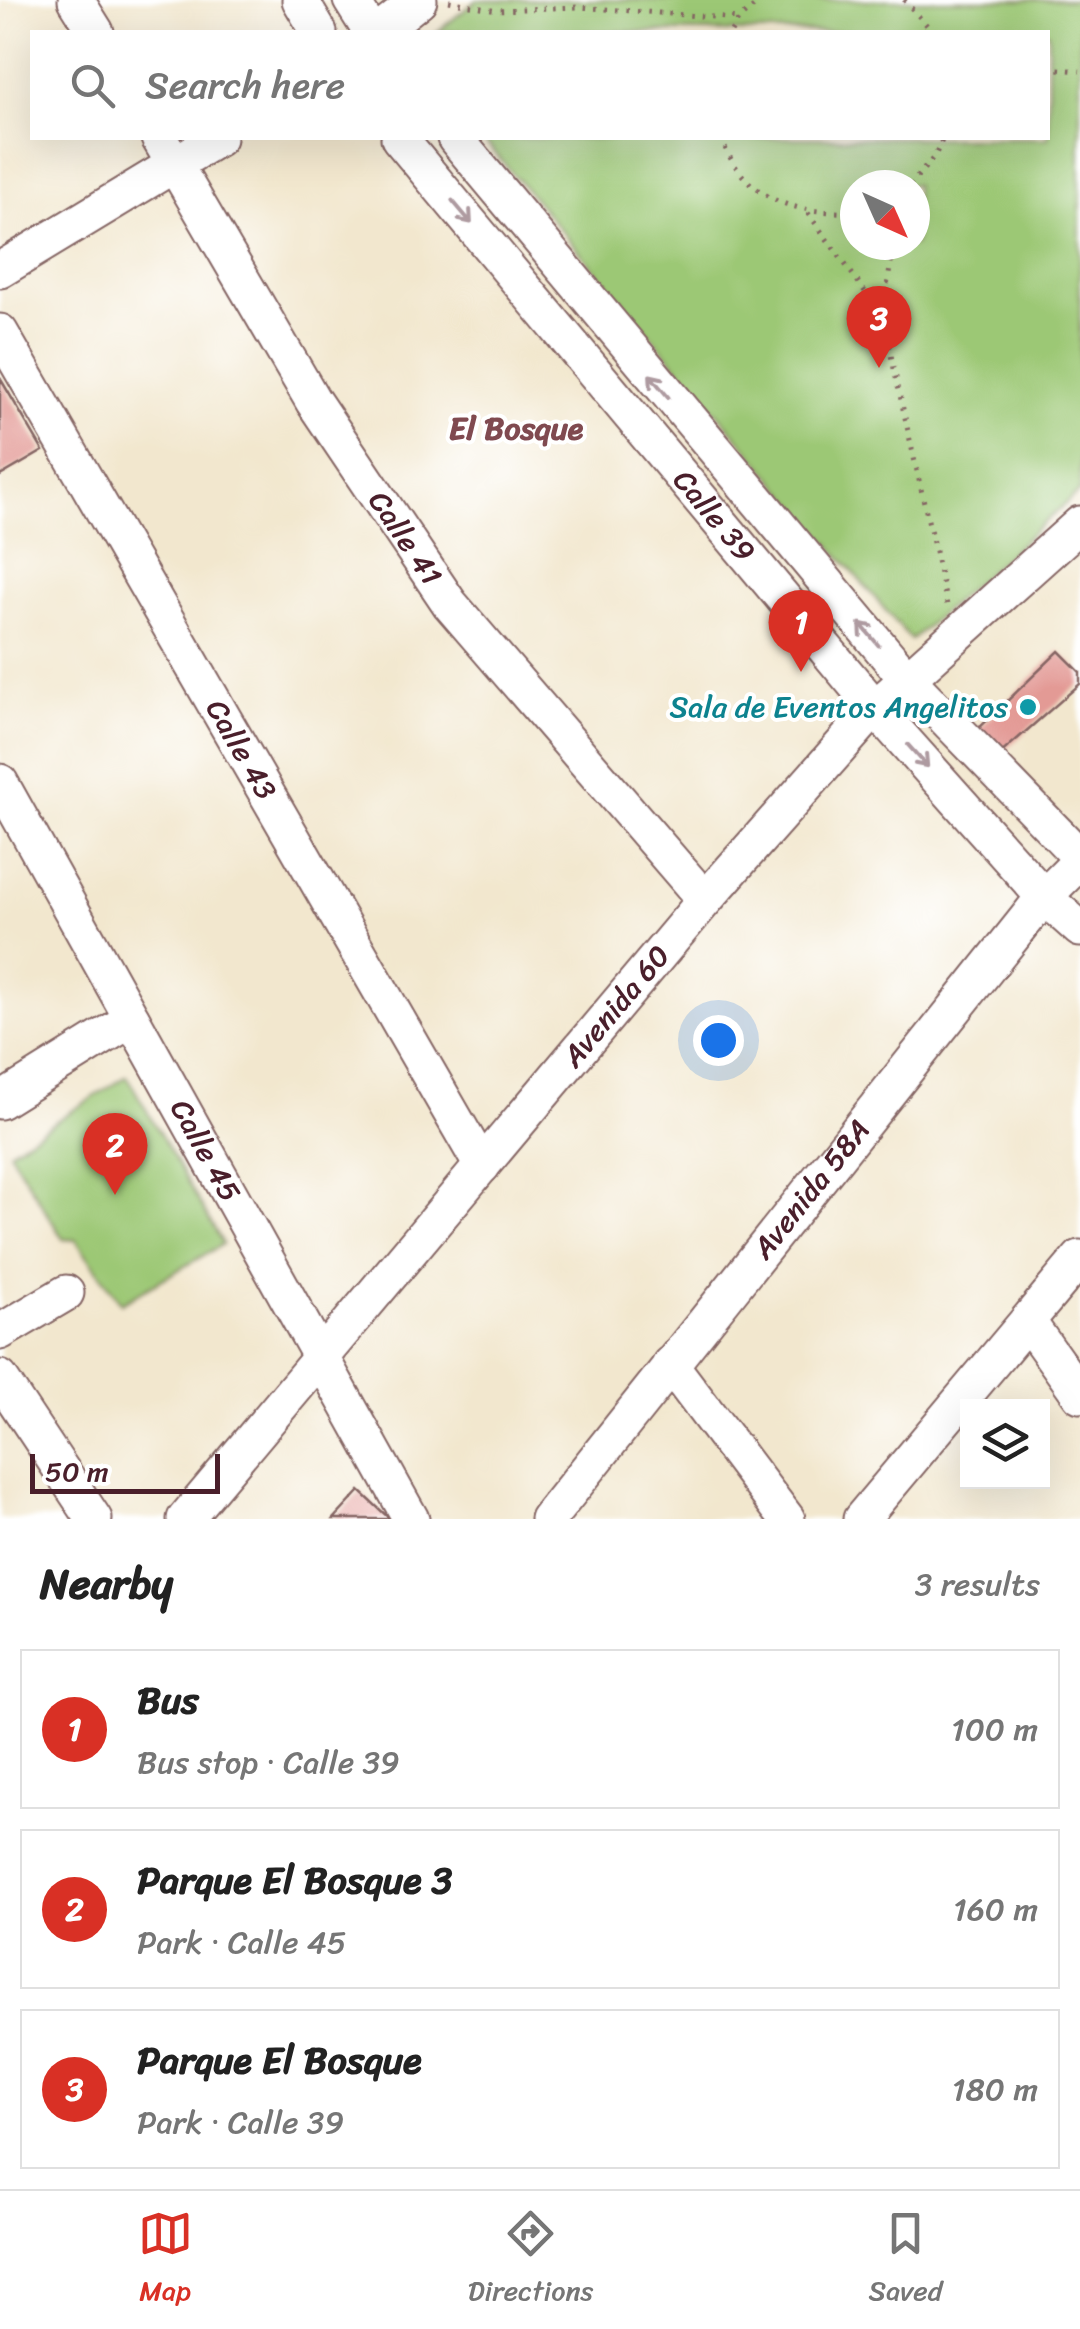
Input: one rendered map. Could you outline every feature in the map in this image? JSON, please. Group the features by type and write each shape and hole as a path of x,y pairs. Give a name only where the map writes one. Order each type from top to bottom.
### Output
{"street":[{"path":"76,0 95,30"},
{"path":"300,0 318,30"},
{"path":"351,0 369,30"},
{"path":"382,30 419,0"},
{"path":"0,270 168,151 210,140"},
{"name":"Calle 39","path":"402,140 875,708 1044,897 1080,929"},
{"name":"Calle 39","path":"456,140 907,679 1080,859"},
{"name":"Calle 41","path":"168,151 313,401 450,604 705,900"},
{"name":"Calle 43","path":"0,332 482,1166"},
{"name":"Avenida 60","path":"185,1519 705,900 875,708 1080,524"},
{"name":"Calle 45","path":"0,782 411,1519"},
{"name":"Avenida 58A","path":"548,1519 1044,897 1080,859"},
{"path":"0,1102 132,1019"},
{"path":"861,1519 1080,1258"},
{"path":"0,1332 66,1293"},
{"path":"1028,1322 1080,1395"},
{"path":"670,1364 787,1519"},
{"path":"0,1378 94,1519"}],"path":[{"path":"446,0 497,10 579,8 739,18"},
{"path":"733,30 739,18 762,0"},
{"path":"904,0 931,30"},
{"path":"1050,69 1080,71"},
{"path":"1050,75 1058,71"},
{"path":"722,140 729,159 763,194 808,214 840,213"},
{"path":"923,170 942,140"},
{"path":"808,214 882,315"},
{"path":"891,260 882,315 954,636"}],"green space":[{"path":"477,0 1080,0 1080,491 911,640 484,140 1050,140 1050,30 440,30"},
{"path":"127,1076 223,1244 121,1303 76,1240 63,1239 9,1151"}],"building":[{"path":"0,378 43,451 0,476"},
{"name":"Sala de Eventos Angelitos","path":"1059,651 1080,672 1080,684 999,755 977,730"},
{"path":"360,1491 390,1519 334,1519"}],"place":[{"name":"Parque El Bosque","path":"879,368"},
{"name":"Bus","path":"801,672"},
{"name":"Sala de Eventos Angelitos","path":"1028,707"},
{"name":"Parque El Bosque 3","path":"115,1195"}],"district":[{"name":"El Bosque","path":"516,428"}]}
